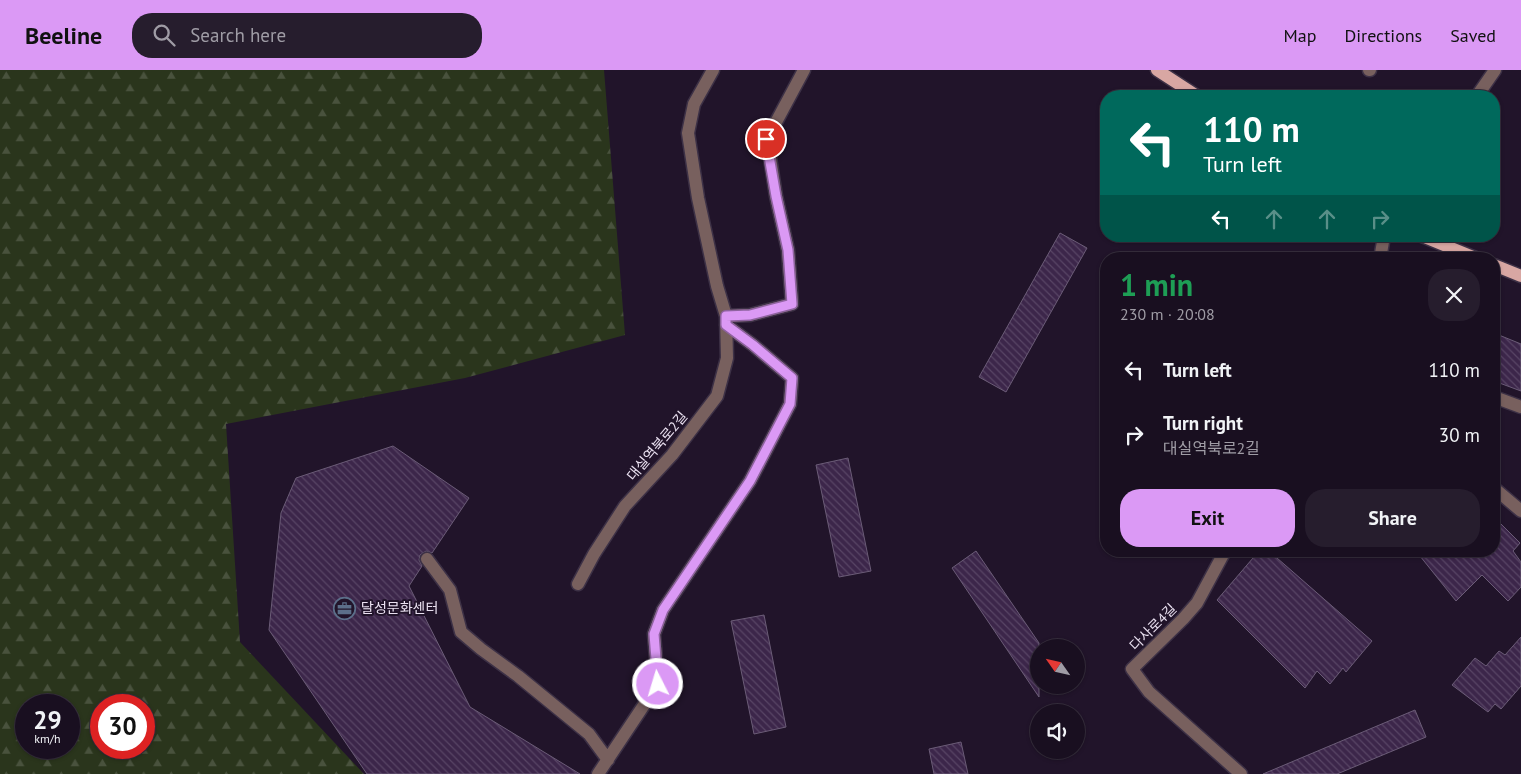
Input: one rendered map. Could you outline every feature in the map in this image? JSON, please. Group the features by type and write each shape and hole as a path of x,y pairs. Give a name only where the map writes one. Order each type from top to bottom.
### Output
{"main road":[{"path":"1157,70 1188,90"},
{"path":"1437,242 1461,252"},
{"path":"1500,267 1521,276"}],"street":[{"name":"대실역북로2길","path":"578,584 594,554 625,506 672,455 717,396 727,358 726,321 698,198 688,133 694,104 712,70"},
{"path":"726,321 792,304 788,250 766,139 804,70"},
{"path":"1481,90 1495,70"},
{"path":"598,774 658,684 654,634 663,610 750,481 790,404 792,378 726,321"},
{"path":"1500,398 1521,407"},
{"path":"1500,493 1521,511"},
{"name":"다사로4길","path":"1222,557 1197,603 1132,669 1149,692 1241,774"},
{"path":"428,559 450,590 461,632 589,734 608,760"}],"green space":[{"path":"0,70 604,70 625,335 465,378 226,424 240,642 364,774 0,774"}],"building":[{"path":"1060,233 1087,248 1006,392 979,377"},
{"path":"1500,335 1521,344 1521,391 1500,383"},
{"name":"달성문화센터","path":"393,446 469,498 432,553 426,551 420,555 419,560 422,566 409,586 470,707 580,774 367,774 269,630 281,513 296,478"},
{"path":"848,458 871,571 839,577 816,465"},
{"path":"1500,523 1520,543 1513,551 1521,562 1521,587 1508,601 1482,575 1456,601 1421,557 1500,557"},
{"path":"976,551 1036,639 1030,639 1030,684 952,568"},
{"path":"1254,557 1276,557 1372,641 1346,672 1343,668 1330,684 1317,671 1305,688 1217,600"},
{"path":"764,615 786,727 754,734 731,621"},
{"path":"1521,637 1521,686 1501,709 1495,704 1488,712 1452,685 1475,658 1486,666 1499,651 1505,655"},
{"path":"1415,710 1426,737 1337,774 1263,774"},
{"path":"961,742 968,774 934,774 929,749"}],"place":[{"name":"달성문화센터","path":"345,608"}],"route":[{"path":"658,684 654,634 663,610 750,481 790,404 792,378 726,325 726,316 750,315 792,304 788,250 766,139"}]}
